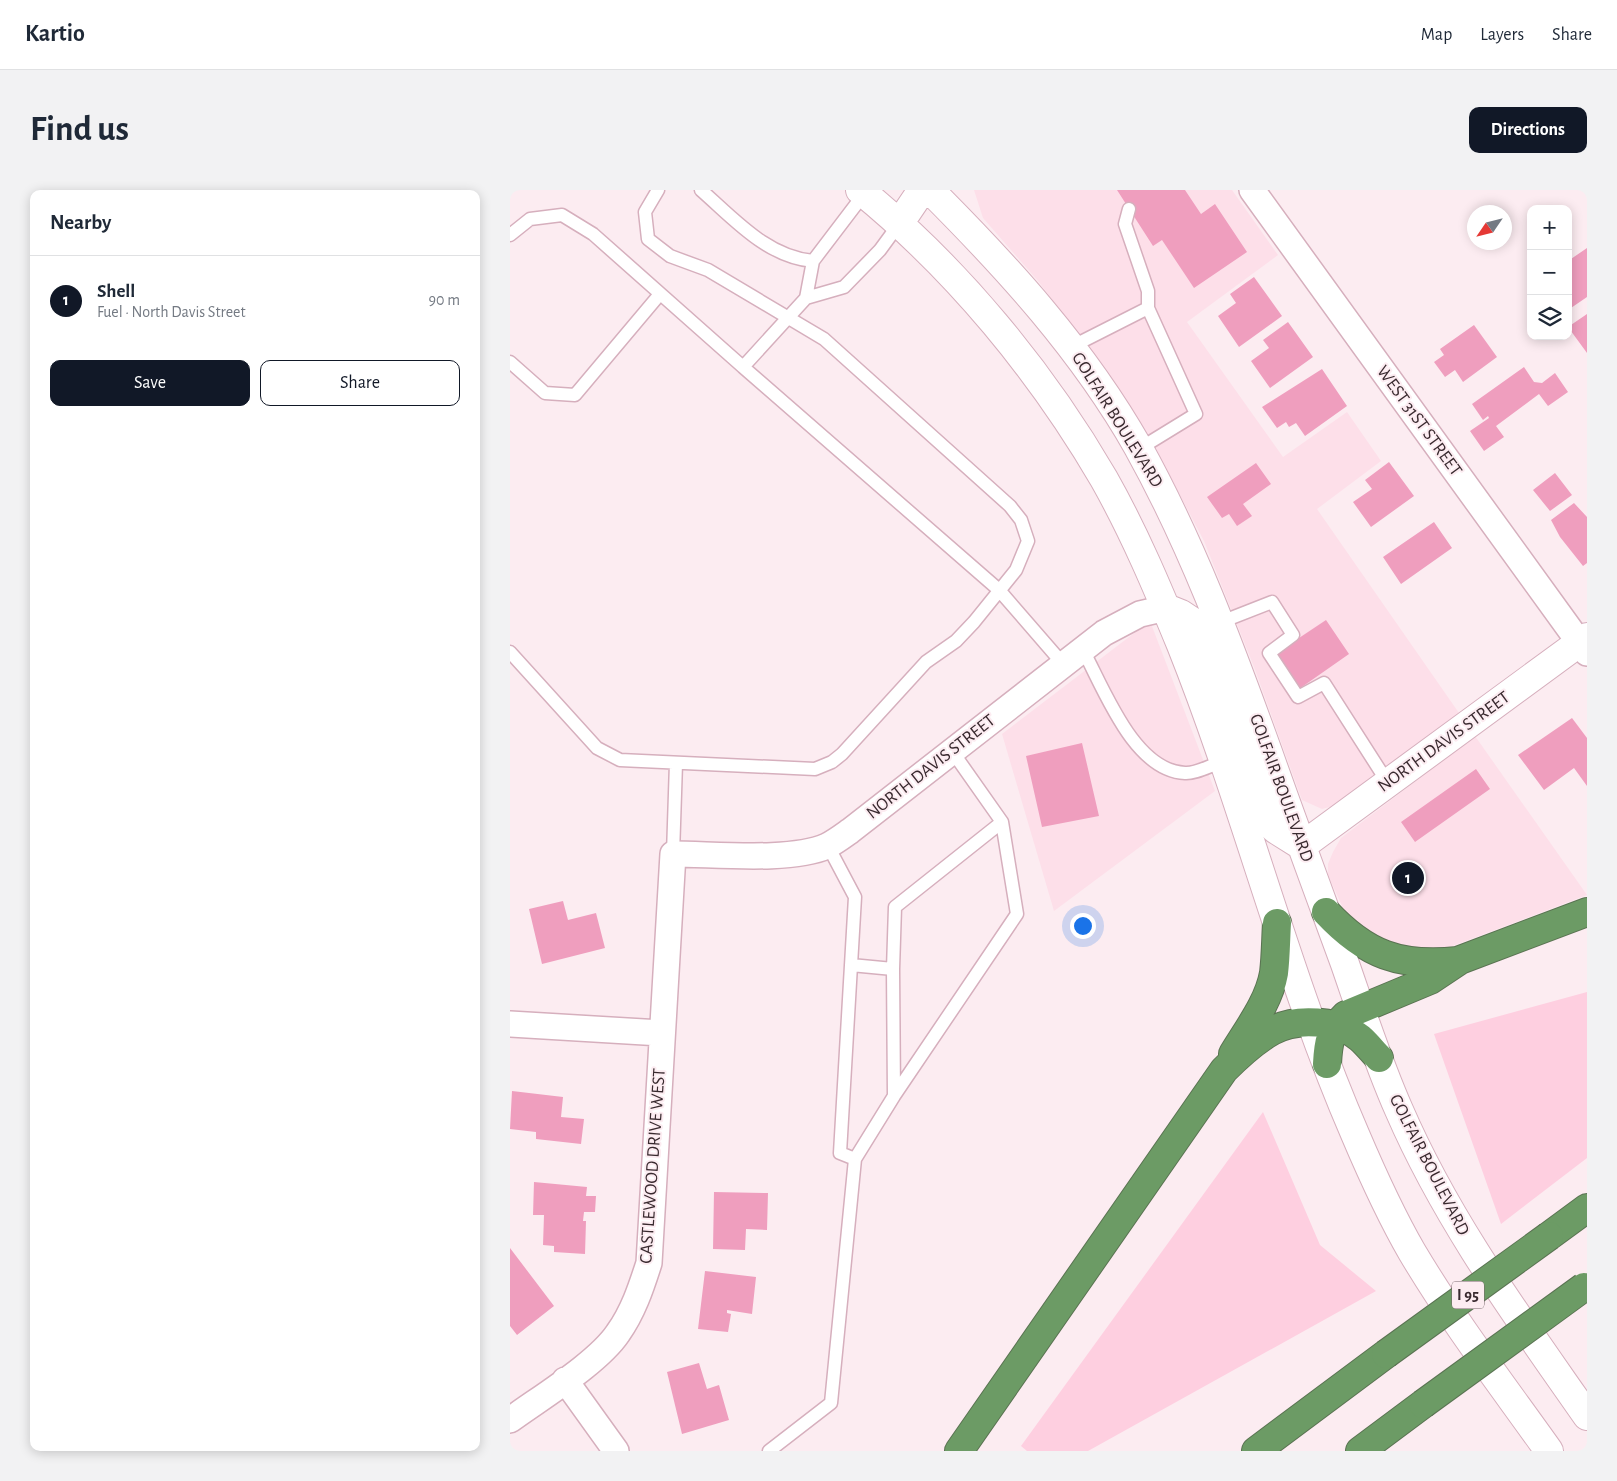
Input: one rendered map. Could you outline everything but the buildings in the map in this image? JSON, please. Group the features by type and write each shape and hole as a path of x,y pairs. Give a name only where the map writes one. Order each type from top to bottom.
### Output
{"highway":[{"path":"1326,912 1345,932 1381,954 1399,960 1429,964 1460,960"},
{"path":"1224,1070 1248,1047 1274,1030 1323,1023 1346,1015 1430,980 1460,960 1587,912"},
{"path":"959,1451 1224,1070 1265,999 1274,974 1277,923"},
{"path":"1323,1023 1360,1037 1379,1058"},
{"path":"1323,1023 1328,1043 1327,1064"},
{"name":"I 95","path":"1256,1451 1587,1208"},
{"path":"1360,1451 1585,1286"}],"main road":[{"path":"899,224 922,190"},
{"name":"GOLFAIR BOULEVARD","path":"930,190 1018,282 1071,347 1139,449 1186,540 1221,622 1398,1109 1438,1190 1461,1231 1487,1273 1587,1416"},
{"path":"864,191 899,224 994,324 1056,405 1105,481 1166,608 1197,688 1277,923 1323,1023"},
{"path":"1166,608 1181,614 1193,622 1206,646 1260,797 1274,829 1302,846"},
{"name":"NORTH DAVIS STREET","path":"1302,846 1584,644"},
{"path":"1327,1064 1372,1173 1410,1249 1434,1288 1548,1451"}],"street":[{"name":"WEST 31ST STREET","path":"1252,190 1584,644"},
{"name":"NORTH DAVIS STREET","path":"673,854 777,855 803,853 828,846 850,831 1104,634 1140,614 1166,608"},
{"name":"CASTLEWOOD DRIVE WEST","path":"510,1420 601,1353 617,1335 640,1293 649,1263 673,854"},
{"path":"510,1024 661,1033"},
{"path":"565,1380 616,1451"}],"lane":[{"path":"510,652 597,748 620,760 815,770 832,762 926,662 956,641 974,622 1016,570 1028,541 1022,520 1010,506 824,339 708,270 670,256 648,239 644,212 658,190"},
{"path":"701,190 741,226 774,250 795,259 813,260"},
{"path":"806,298 813,260 864,191"},
{"path":"1129,209 1125,224 1148,291 1148,308 1196,414 1139,449"},
{"path":"510,234 530,218 562,215 593,234 1074,658 1144,754 1164,770 1187,774 1222,762"},
{"path":"743,367 806,298 844,287 880,250 899,224"},
{"path":"510,362 545,393 575,395 660,294"},
{"path":"1071,347 1148,308"},
{"path":"1221,622 1272,602 1294,635 1269,653 1298,697 1324,683 1388,783"},
{"path":"769,1451 831,1403 854,1160 894,1096 1017,914 1002,822 952,751"},
{"path":"673,854 676,763"},
{"path":"894,1096 893,969 895,907 1002,822"},
{"path":"828,846 855,897 840,1154 854,1160"},
{"path":"851,965 893,969"}],"shaded area":[{"path":"974,190 1232,190 1278,255 1187,322 1283,457 1347,412 1381,461 1317,509 1459,713 1333,806 1322,809 1302,800 1254,667 1204,541 1160,457 1108,373 1038,281 983,218"},
{"path":"1150,621 1215,791 1054,911 1002,734"},
{"path":"1475,736 1587,895 1442,950 1403,952 1374,941 1346,915 1328,875 1328,864 1333,852 1341,838"},
{"path":"1587,992 1587,1158 1501,1224 1434,1034"},
{"path":"1263,1112 1320,1245 1376,1291 1088,1451 1027,1451 1021,1446"}],"place":[{"name":"Shell","path":"1408,878"}]}
